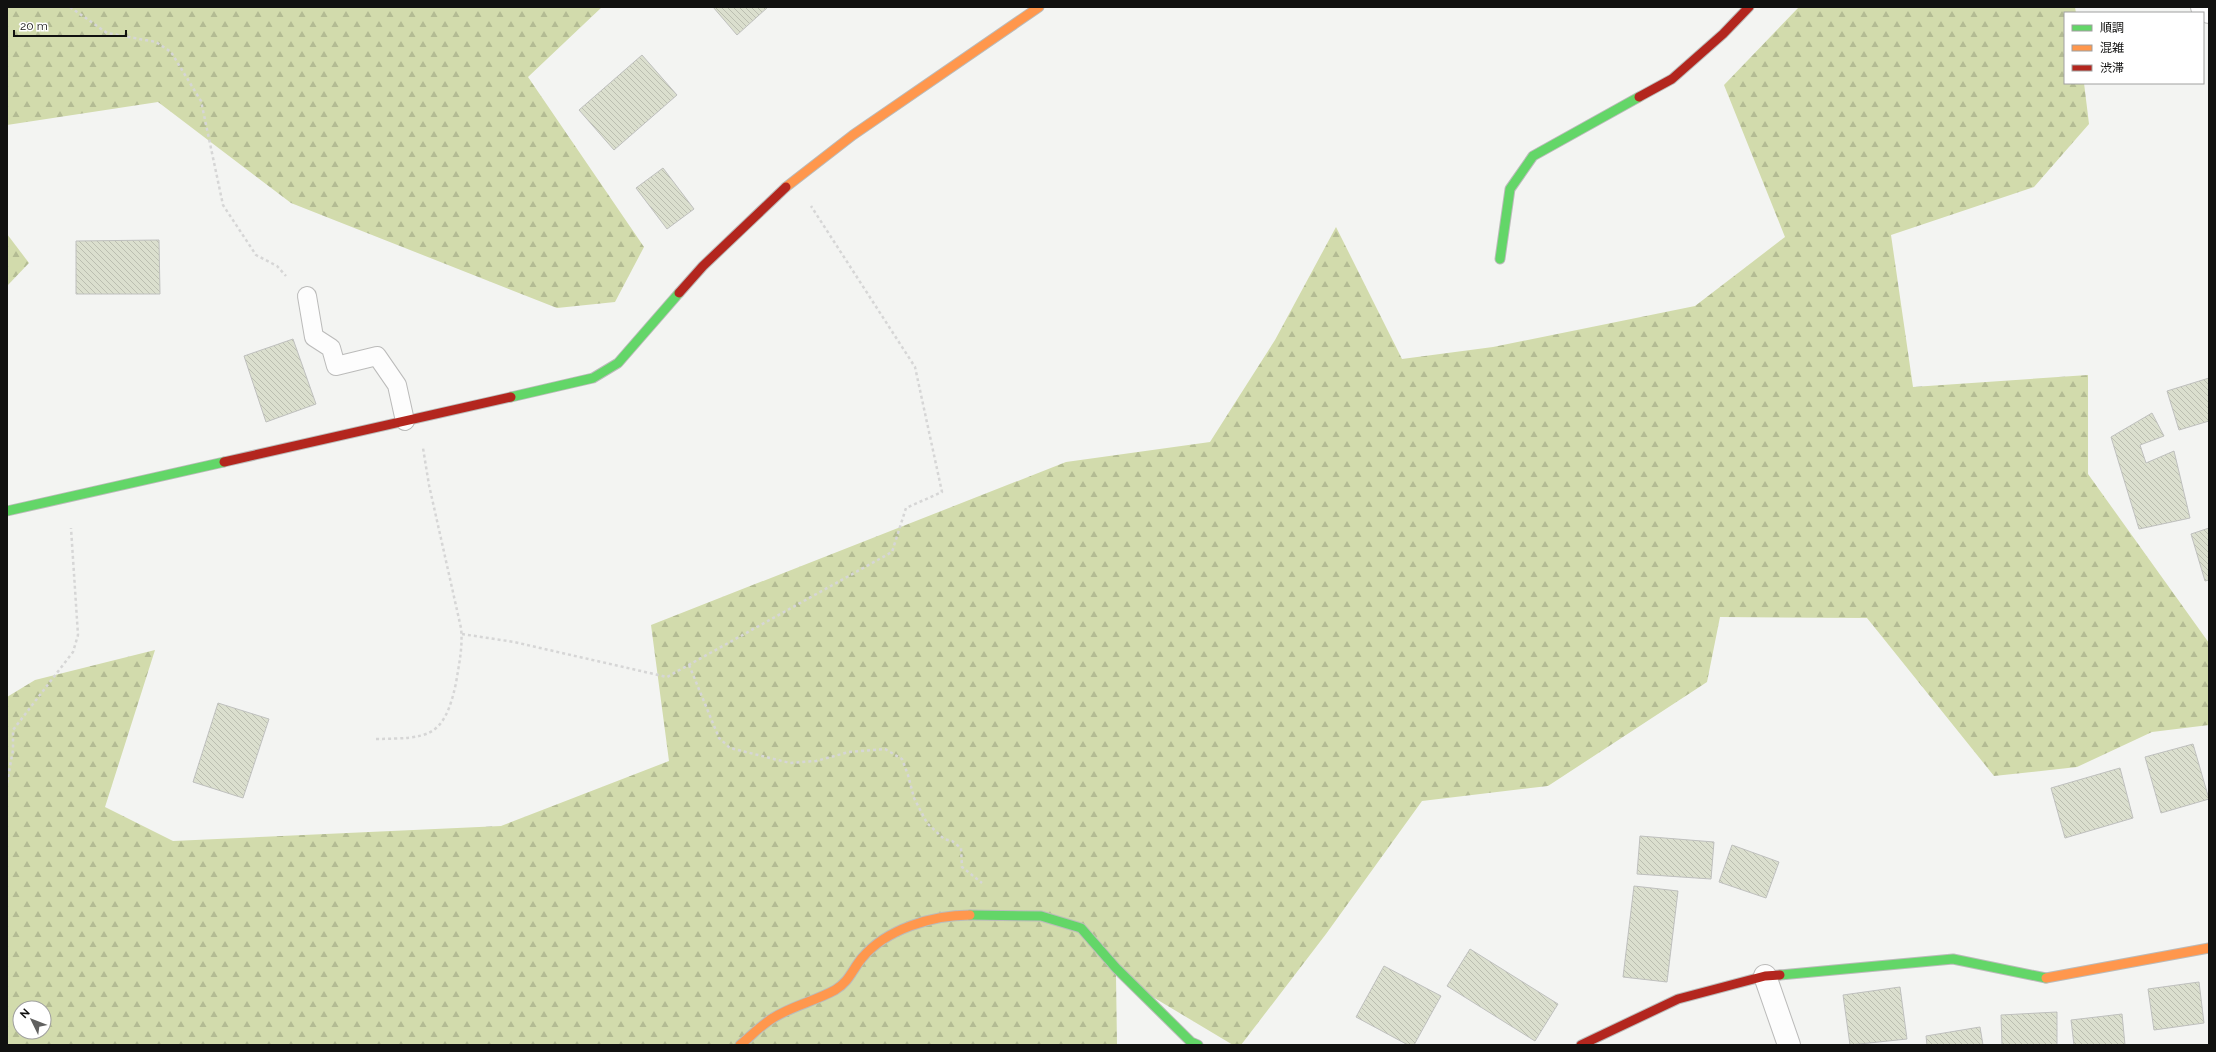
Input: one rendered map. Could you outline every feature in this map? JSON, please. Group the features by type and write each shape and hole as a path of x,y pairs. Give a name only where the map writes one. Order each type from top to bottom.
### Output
{"street":[{"path":"7,511 593,378 618,363 703,266 780,192 854,134 1039,7"},
{"path":"1500,259 1510,189 1533,156 1672,79 1723,34 1749,7"},
{"path":"2202,7 2209,12"},
{"path":"740,1045 773,1018 812,999 835,990 849,979 862,958 885,938 907,926 960,915 1041,916 1081,928 1116,968 1191,1042 1198,1045"},
{"path":"1581,1045 1678,999 1765,976 1953,960 2045,978 2209,948"},
{"path":"1765,976 1789,1045"}],"lane":[{"path":"307,296 314,337 331,348 336,366 377,356 397,386 412,420"}],"path":[{"path":"70,7 107,33 156,42 171,52 201,101 222,205 256,255 277,266 307,296"},
{"path":"462,634 514,642 667,677 892,552 906,508 942,492 915,367 794,181"},
{"path":"376,739 419,737 436,729 447,717 463,647 462,634 429,485 412,420"},
{"path":"7,783 14,750 13,730 73,652 78,635 68,497"},
{"path":"689,665 719,738 730,748 790,763 816,761 849,752 885,749 902,759 908,774 914,798 927,823 944,839 952,841 961,848 962,867 983,884"}],"green space":[{"path":"7,7 602,7 528,77 644,247 615,302 557,308 291,203 158,102 7,125"},
{"path":"1799,7 2075,7 2076,12 2064,12 2064,84 2084,84 2089,124 2034,187 1891,235 1913,387 2088,375 2088,474 2209,643 2209,725 2152,732 2077,767 1994,776 1867,618 1720,617 1707,682 1548,786 1422,801 1326,934 1241,1045 1233,1045 1116,975 1117,1045 7,1045 7,697 35,680 155,650 105,807 173,841 501,826 669,761 651,625 1066,462 1210,442 1275,340 1336,227 1402,359 1493,347 1695,306 1785,237 1724,85"},
{"path":"7,234 29,263 7,286"}],"building":[{"path":"713,7 768,7 737,35"},
{"path":"642,55 677,95 614,150 579,110"},
{"path":"663,168 694,209 667,229 636,188"},
{"path":"159,240 160,294 76,294 76,241"},
{"path":"293,339 316,404 266,422 244,356"},
{"path":"2209,378 2209,421 2179,430 2167,391"},
{"path":"2152,413 2164,436 2140,445 2146,463 2174,451 2190,518 2139,529 2111,437"},
{"path":"2209,528 2209,580 2205,581 2191,534"},
{"path":"218,703 269,719 243,798 193,782"},
{"path":"2193,744 2209,799 2161,813 2145,757"},
{"path":"2120,768 2133,818 2065,838 2051,788"},
{"path":"1640,836 1714,842 1711,879 1637,874"},
{"path":"1732,845 1779,862 1766,898 1719,882"},
{"path":"1634,886 1678,891 1667,982 1623,977"},
{"path":"1470,949 1558,1004 1535,1041 1447,986"},
{"path":"1384,966 1441,996 1414,1045 1408,1045 1356,1017"},
{"path":"2199,982 2204,1023 2154,1030 2148,989"},
{"path":"1900,987 1907,1039 1850,1045 1843,995"},
{"path":"2057,1012 2057,1045 2002,1045 2001,1015"},
{"path":"2122,1014 2125,1045 2074,1045 2071,1020"},
{"path":"1980,1027 1983,1045 1927,1045 1926,1036"}],"traffic: fast":[{"path":"1500,259 1510,189 1533,156 1639,97"},
{"path":"511,397 593,378 618,363 679,293"},
{"path":"7,511 224,462"},
{"path":"970,915 1041,916 1081,928 1116,968 1191,1042 1198,1045"},
{"path":"1780,975 1953,959 2046,978"}],"traffic: slow":[{"path":"786,187 853,135 1039,7"},
{"path":"740,1045 760,1027 773,1018 840,987 847,980 862,958 884,939 897,932 926,921 970,915"},
{"path":"2046,978 2209,948"}],"traffic: jam":[{"path":"1639,97 1672,79 1723,34 1749,7"},
{"path":"679,293 703,266 786,187"},
{"path":"224,462 511,397"},
{"path":"1581,1045 1678,999 1765,976 1780,975"}]}
